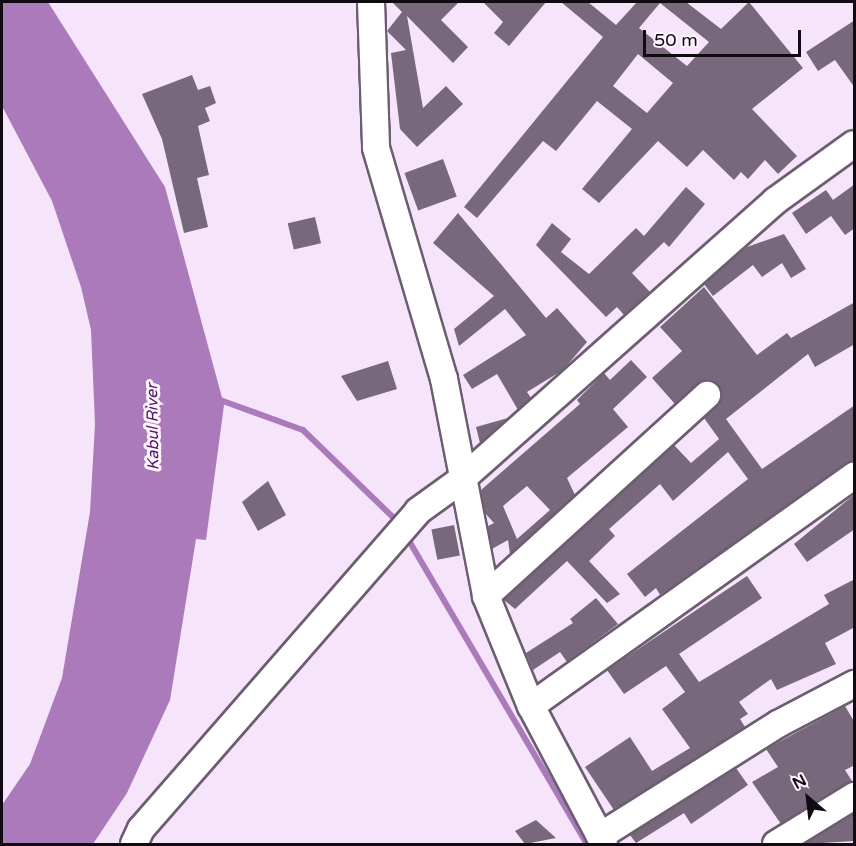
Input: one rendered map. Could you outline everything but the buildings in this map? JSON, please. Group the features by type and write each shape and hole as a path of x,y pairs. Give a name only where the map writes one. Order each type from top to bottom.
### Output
{"street":[{"path":"371,2 376,148 444,379 461,480 486,596 531,706 602,840 778,724 855,684"},
{"path":"134,844 141,829 379,550 418,511 461,480 776,201 855,144"},
{"path":"486,596 707,395"},
{"path":"531,706 855,476"},
{"path":"776,844 855,796"}],"water":[{"name":"Kabul River","path":"2,2 48,2 165,187 224,405 206,540 196,539 170,700 127,793 93,844 2,844 2,805 30,764 62,678 90,512 95,424 91,330 81,287 52,201 2,106"}],"waterway":[{"path":"220,400 303,430 399,523"},
{"path":"405,534 587,844"}]}
